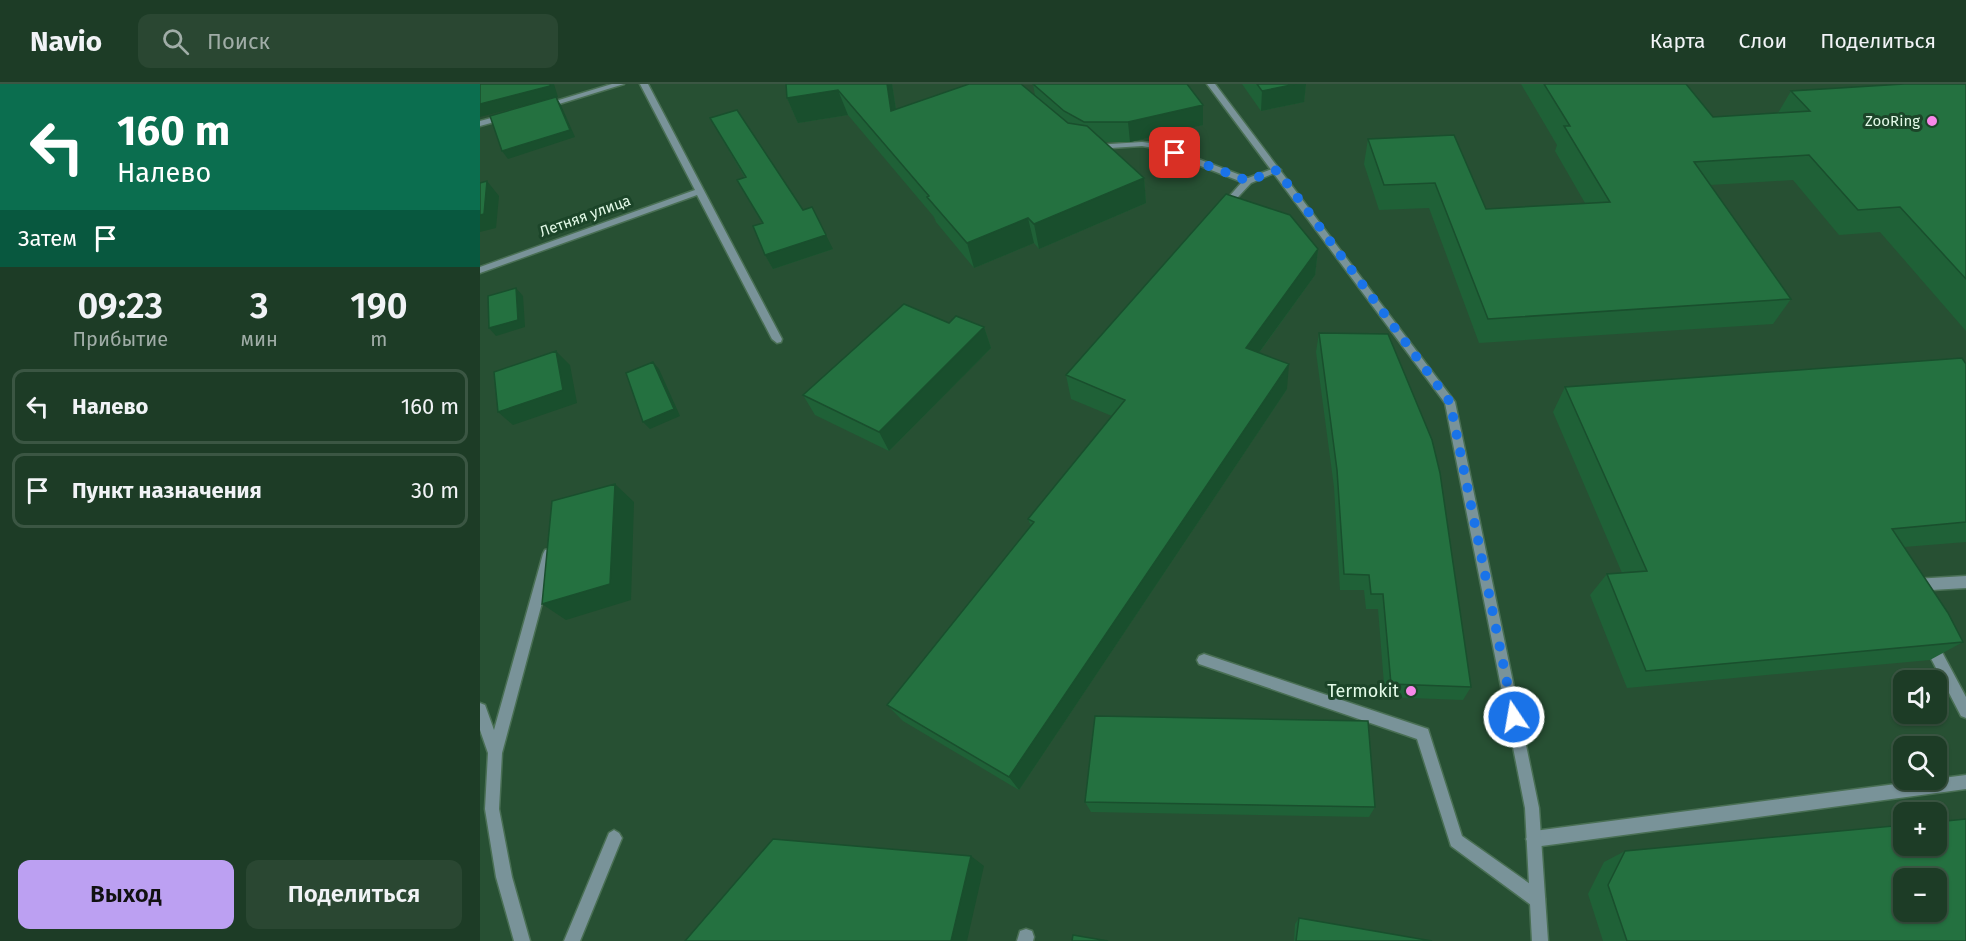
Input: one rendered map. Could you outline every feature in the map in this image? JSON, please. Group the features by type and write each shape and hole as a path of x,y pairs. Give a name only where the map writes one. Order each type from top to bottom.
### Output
{"street":[{"path":"534,109 620,84"},
{"path":"644,84 777,339"},
{"path":"1211,84 1450,402 1532,808 1540,941"},
{"path":"480,124 512,115"},
{"path":"1083,146 1142,144 1156,146 1248,181"},
{"path":"1216,215 1248,181 1277,170"},
{"name":"Летняя улица","path":"480,270 699,191"},
{"path":"522,941 504,877 492,809 495,753 555,535"},
{"path":"1906,596 1901,586 1966,582"},
{"path":"1923,627 1966,711"},
{"path":"1204,660 1423,734 1456,841 1537,899"},
{"path":"480,710 495,753"},
{"path":"1534,839 1966,782"},
{"path":"572,941 614,838"}],"building":[{"path":"480,84 550,84 550,86 480,104"},
{"path":"786,84 887,84 891,111 969,84 1021,84 1068,123 1087,126 1144,178 1034,224 1028,218 967,243 838,90 787,98"},
{"path":"1033,84 1187,84 1203,105 1128,122 1084,122 1064,111"},
{"path":"1257,84 1296,84 1262,91"},
{"path":"1544,84 1686,84 1713,117 1810,111 1791,91 1904,84 1966,84 1966,279 1900,207 1858,210 1809,155 1694,162 1791,299 1488,319 1435,183 1384,185 1368,139 1454,135 1486,209 1610,202 1564,126 1570,126"},
{"path":"556,97 570,130 502,151 490,116"},
{"path":"737,110 803,210 812,207 826,235 765,255 753,226 763,223 737,180 746,177 710,118"},
{"path":"487,181 484,214 480,215 480,183"},
{"path":"1226,194 1290,215 1318,249 1246,348 1289,364 1009,777 887,705 1034,522 1028,519 1125,400 1066,375"},
{"path":"516,288 518,320 489,328 488,296"},
{"path":"904,304 949,323 956,316 984,327 879,432 803,395"},
{"path":"1319,333 1388,334 1432,440 1440,473 1471,687 1391,684 1383,594 1371,594 1369,575 1344,574 1337,470"},
{"path":"556,351 563,390 498,412 494,372"},
{"path":"1962,358 1966,364 1966,522 1892,529 1948,613 1963,642 1646,671 1607,574 1647,571 1565,387"},
{"path":"653,362 674,409 643,422 626,373"},
{"path":"615,484 610,584 542,604 552,501"},
{"path":"1095,716 1368,721 1375,807 1085,802"},
{"path":"1966,819 1966,941 1627,941 1608,885 1625,851 1893,826 1893,856 1947,856 1947,821"},
{"path":"773,839 971,856 951,941 685,941"},
{"path":"1299,918 1432,941 1296,941"},
{"path":"1073,935 1108,941 1072,941"}],"place":[{"name":"ZooRing","path":"1932,121"},
{"name":"Termokit","path":"1411,691"}],"route":[{"path":"1175,153 1248,181 1277,170 1450,402 1514,717"}]}
